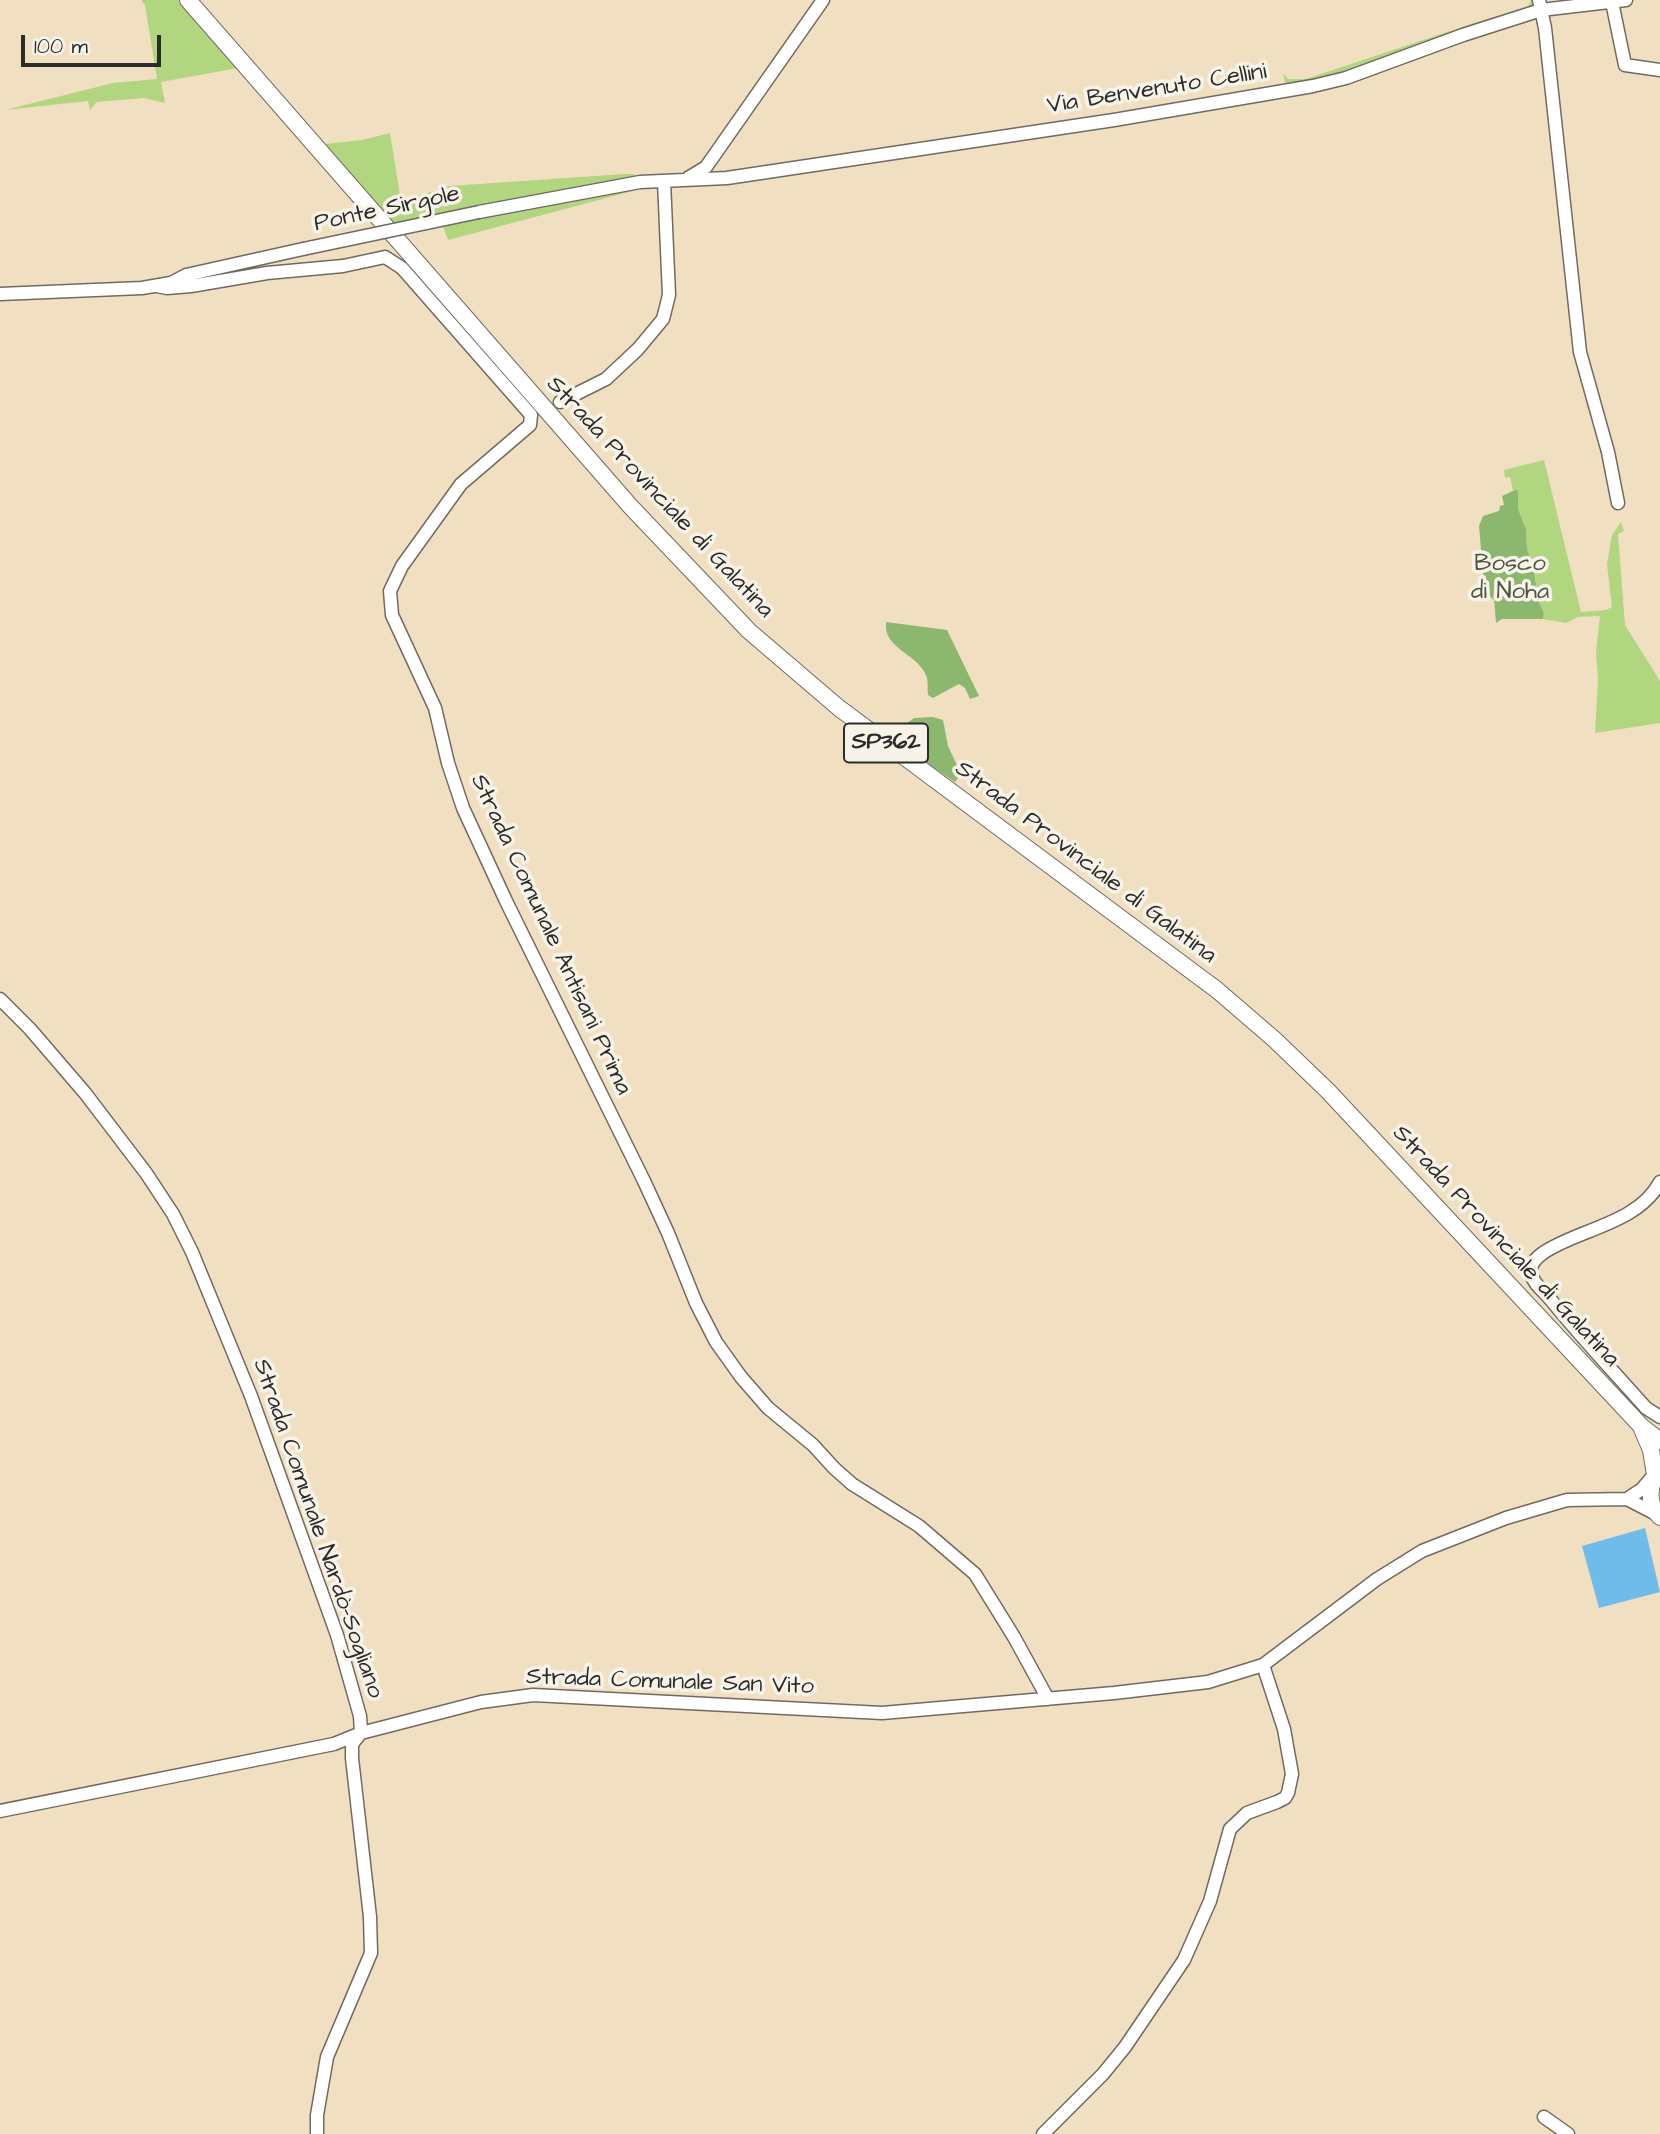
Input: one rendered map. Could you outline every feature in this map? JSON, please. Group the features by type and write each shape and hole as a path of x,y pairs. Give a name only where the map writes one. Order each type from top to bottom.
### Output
{"main road":[{"name":"Strada Provinciale di Galatina","path":"188,0 631,507 750,631 839,708 1217,990 1275,1040 1328,1091 1641,1426 1660,1441"},
{"name":"Strada Provinciale di Galatina","path":"1641,1426 1657,1472 1650,1488 1651,1501 1658,1515"}],"street":[{"path":"684,179 694,176 706,167 823,0"},
{"name":"Via Benvenuto Cellini","path":"664,181 727,178 1114,120 1313,86 1346,78 1540,5 1626,0"},
{"path":"1612,2 1625,65 1660,70"},
{"path":"1540,5 1580,352 1608,452 1618,503"},
{"path":"559,402 606,379 653,334 663,319 669,295 664,181"},
{"name":"Ponte Sirgole","path":"157,286 171,283 186,275 479,212 640,182 664,181"},
{"name":"Strada Comunale Antisani Prima","path":"157,286 191,286 267,273 343,266 379,257 390,258 402,268 531,415 530,425 461,484 402,566 390,591 392,615 435,708 448,763 463,807 668,1233 696,1303 716,1342 768,1408 813,1445 834,1468 852,1484 919,1526 975,1574 1048,1699"},
{"path":"0,294 157,286"},
{"name":"Strada Comunale Nardò-Sogliano","path":"0,999 78,1085 146,1173 173,1214 192,1252 251,1396 337,1635 360,1716 361,1732 352,1744 352,1758 370,1917 371,1953 327,2057 317,2115 317,2134"},
{"path":"1660,1182 1651,1196 1639,1206 1595,1230 1545,1252 1533,1262 1530,1272 1535,1283 1572,1326 1646,1408 1660,1417"},
{"path":"1657,1472 1642,1489 1627,1499 1658,1515"},
{"name":"Strada Comunale San Vito","path":"0,1811 334,1744 361,1732 481,1702 533,1696 882,1713 1208,1682 1263,1665 1377,1579 1422,1551 1506,1518 1567,1500 1627,1499"},
{"path":"1043,2134 1103,2074 1125,2047 1184,1960 1210,1901 1230,1829 1247,1813 1278,1802 1288,1793 1292,1774 1284,1729 1263,1665"},
{"path":"1544,2117 1568,2134"}],"green space":[{"path":"141,0 178,0 238,68 161,82 165,103 144,98 97,102 90,110 88,101 5,110 113,83 157,79 145,5"},
{"path":"1531,0 1534,0 1534,8 1363,67 1286,87 1283,74 1289,79 1306,79 1528,7"},
{"path":"390,133 401,201 450,186 624,174 635,176 393,223 325,144 362,140"},
{"path":"632,189 633,191 448,240 443,226"},
{"path":"1544,460 1581,612 1612,607 1607,564 1612,535 1621,522 1624,531 1618,534 1625,625 1660,681 1660,723 1595,733 1598,680 1596,653 1600,616 1578,617 1566,623 1543,619 1544,613 1527,549 1526,529 1518,509 1515,490 1513,491 1510,477 1505,478 1504,470"},
{"name":"Bosco di Noha","path":"1518,491 1518,509 1526,529 1527,549 1544,613 1543,619 1502,619 1496,623 1494,600 1486,593 1484,585 1479,526 1483,516 1499,511 1500,506 1504,505 1502,496"},
{"path":"886,622 947,630 979,696 970,699 965,688 959,684 933,698 928,695 925,673 889,638"},
{"path":"933,717 943,720 948,746 961,774 955,782 908,750 906,724 914,718"}],"water":[{"path":"1645,1528 1660,1592 1599,1608 1582,1546"}]}
